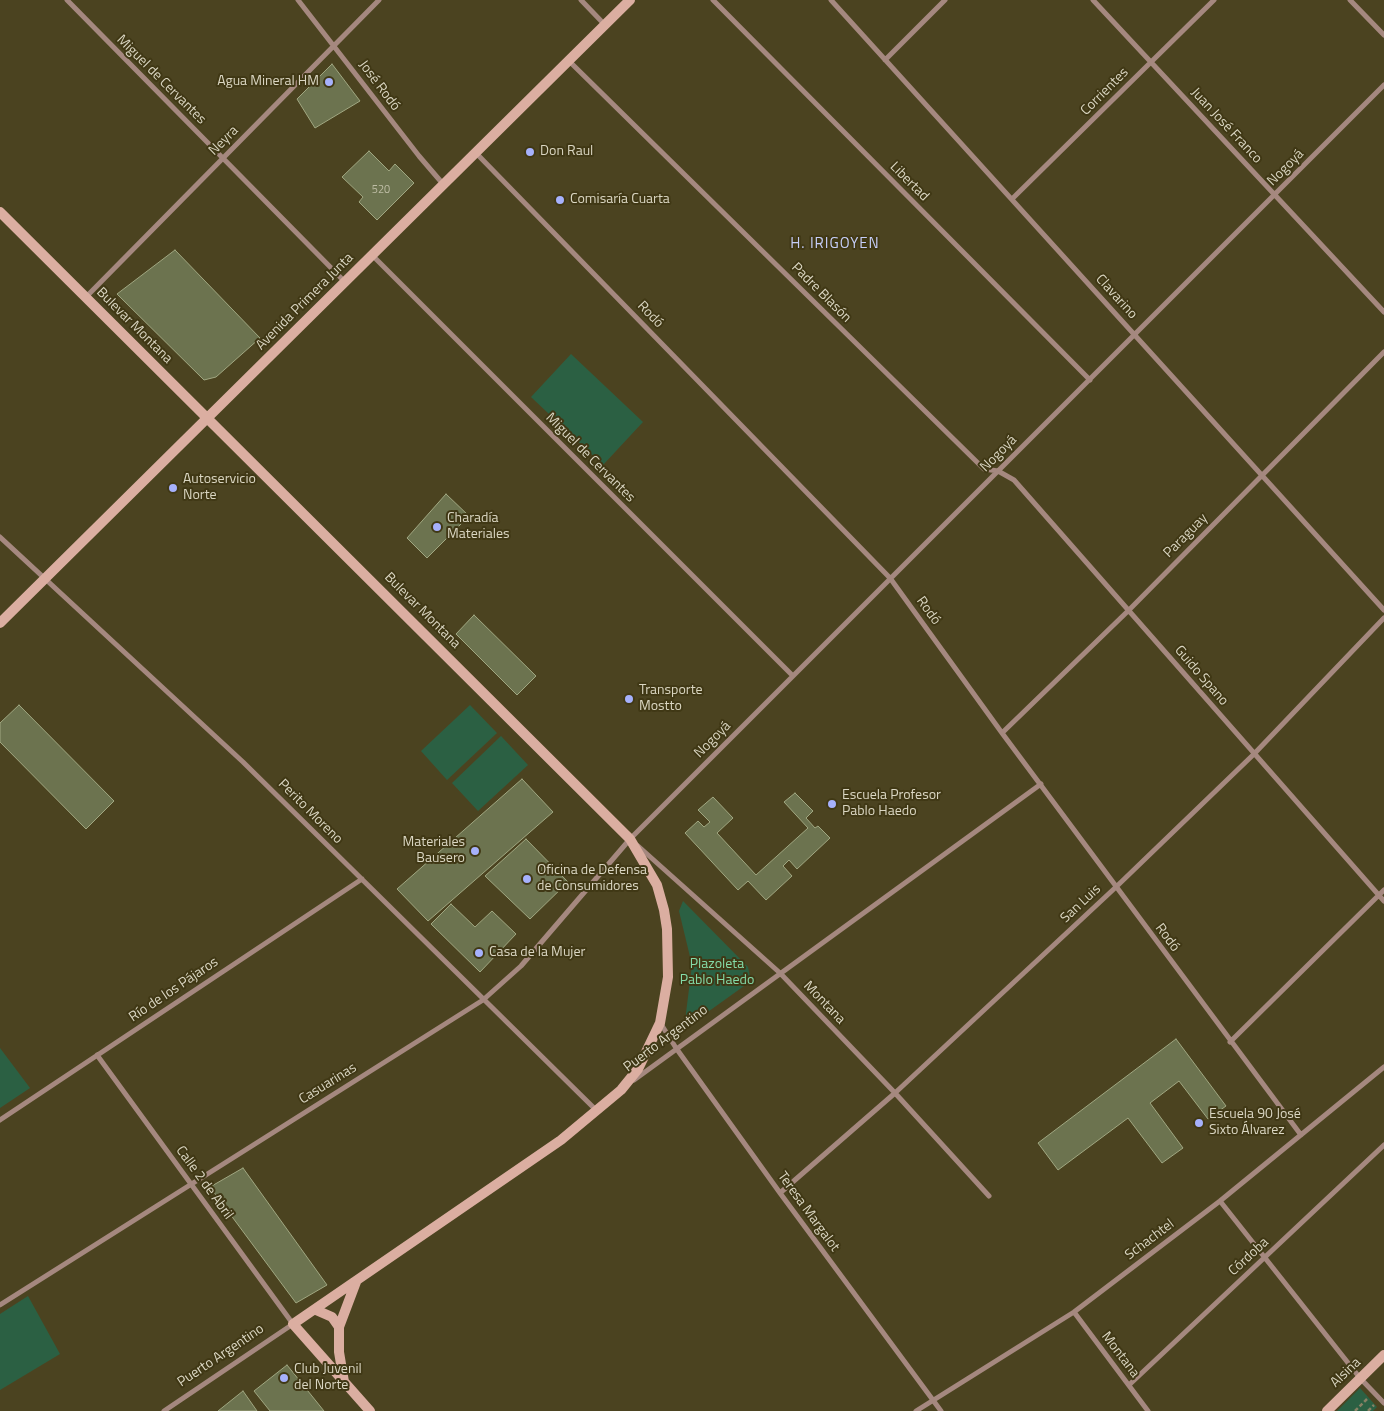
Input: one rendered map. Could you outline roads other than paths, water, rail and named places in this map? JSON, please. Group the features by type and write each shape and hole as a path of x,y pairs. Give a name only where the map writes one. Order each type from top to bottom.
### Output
{"main road":[{"name":"Avenida Primera Junta","path":"0,623 630,0"},
{"name":"Bulevar Montana","path":"0,212 630,839 657,885 664,910 667,929 668,977 660,1023 638,1069 621,1090"},
{"name":"Puerto Argentino","path":"293,1324 561,1140 621,1090"},
{"path":"344,1382 339,1326 346,1304 357,1281"},
{"path":"316,1310 332,1317 339,1326"},
{"path":"293,1324 370,1411"},
{"path":"319,1354 334,1348 339,1342"},
{"name":"Alsina","path":"1326,1411 1384,1355"}],"street":[{"name":"Miguel de Cervantes","path":"67,0 345,282"},
{"name":"José Rodó","path":"298,0 443,185"},
{"name":"Neyra","path":"85,297 379,0"},
{"path":"581,0 604,25"},
{"name":"Libertad","path":"713,0 1090,380"},
{"name":"Clavarino","path":"830,0 1384,610"},
{"path":"885,60 944,0"},
{"name":"Juan José Franco","path":"1093,0 1384,312"},
{"name":"Corrientes","path":"1012,199 1214,0"},
{"path":"1350,0 1384,35"},
{"name":"Padre Blasón","path":"569,61 984,469 998,471"},
{"name":"Nogoyá","path":"630,839 1384,85"},
{"name":"Rodó","path":"476,153 890,578 1002,733 1300,1135"},
{"name":"Miguel de Cervantes","path":"372,255 793,676"},
{"name":"Paraguay","path":"1002,733 1128,610 1384,352"},
{"name":"Guido Spano","path":"998,471 1014,480 1384,901"},
{"name":"Perito Moreno","path":"0,537 243,762 596,1110"},
{"name":"San Luis","path":"780,1193 895,1093 1116,887 1254,754 1384,618"},
{"name":"Puerto Argentino","path":"621,1090 676,1048 1041,784"},
{"name":"Montana","path":"630,839 780,973 895,1093 989,1196"},
{"name":"Casuarinas","path":"0,1305 483,1000 521,966 630,839"},
{"name":"Río de los Pájaros","path":"0,1120 362,879"},
{"path":"1230,1042 1384,890"},
{"name":"Teresa Margalot","path":"660,1023 780,1193 941,1411"},
{"name":"Calle 2 de Abril","path":"97,1054 293,1324"},
{"name":"Schachtel","path":"916,1411 1074,1312 1220,1201 1384,1067"},
{"name":"Córdoba","path":"1129,1385 1384,1146"},
{"path":"1220,1201 1360,1378 1384,1403"},
{"name":"Montana","path":"1074,1312 1148,1411"},
{"name":"Puerto Argentino","path":"164,1411 293,1324"}],"place":[{"name":"Agua Mineral HM","path":"329,82"},
{"name":"Don Raul","path":"530,152"},
{"name":"Comisaría Cuarta","path":"560,200"},
{"name":"Autoservicio Norte","path":"173,488"},
{"name":"Charadía Materiales","path":"437,527"},
{"name":"Transporte Mostto","path":"629,699"},
{"name":"Escuela Profesor Pablo Haedo","path":"832,804"},
{"name":"Materiales Bausero","path":"475,851"},
{"name":"Oficina de Defensa de Consumidores","path":"527,879"},
{"name":"Casa de la Mujer","path":"479,953"},
{"name":"Escuela 90 José Sixto Álvarez","path":"1199,1123"},
{"name":"Club Juvenil del Norte","path":"284,1378"}],"district":[{"name":"H. IRIGOYEN","path":"835,244"}],"park label":[{"name":"Plazoleta Pablo Haedo","path":"717,974"}]}
